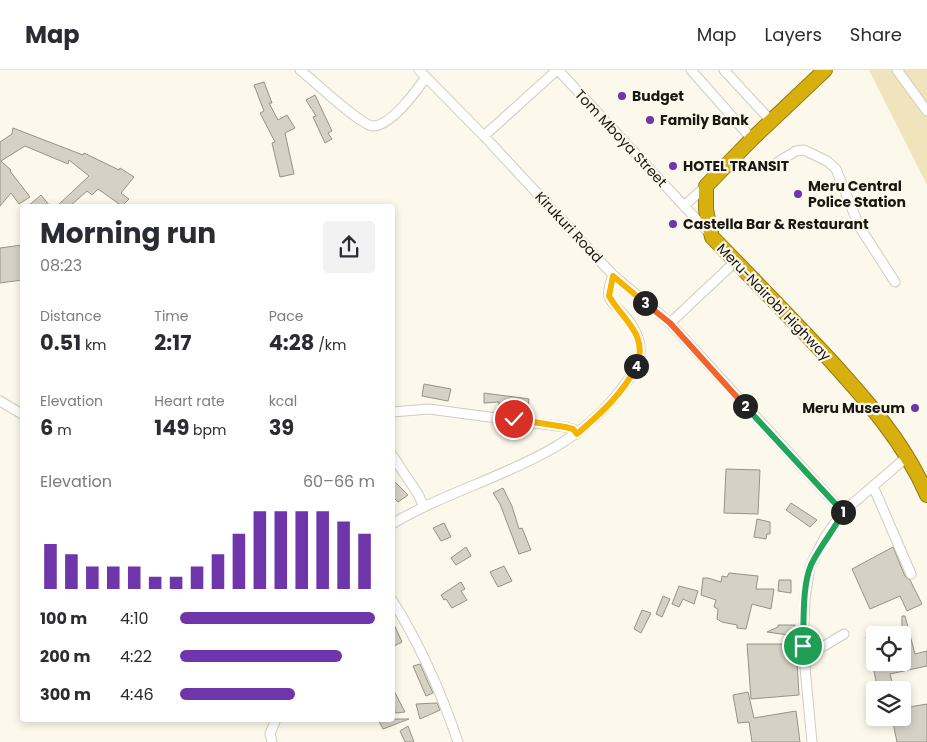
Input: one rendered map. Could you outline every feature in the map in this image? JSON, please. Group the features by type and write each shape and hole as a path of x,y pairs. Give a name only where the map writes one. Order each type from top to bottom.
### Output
{"highway":[{"path":"706,186 752,139 825,70"},
{"name":"Meru-Nairobi Highway","path":"706,186 706,210 712,237 780,306 881,417 908,456 927,495"}],"street":[{"path":"300,70 358,119 373,126 381,125 391,118 415,92 423,74"},
{"path":"484,136 558,70"},
{"name":"Tom Mboya Street","path":"558,70 712,237"},
{"path":"691,70 752,139"},
{"path":"724,70 772,122"},
{"path":"897,70 927,111"},
{"name":"Kirukuri Road","path":"423,74 484,136 613,276 670,323 843,512"},
{"path":"773,165 796,151 804,150 827,161 836,169 859,226 895,282"},
{"path":"684,206 706,186"},
{"path":"670,323 736,261"},
{"path":"395,522 424,507 502,474 560,446 605,410 632,375 639,360 641,350 638,336 609,296 613,276"},
{"path":"0,401 20,413"},
{"path":"395,412 429,409 514,419 565,427 573,429 577,434"},
{"path":"812,742 803,646 805,598 810,567 826,537 843,512 908,456"},
{"path":"395,460 418,494 424,507"},
{"path":"872,486 911,574"},
{"path":"395,605 414,634 438,687 458,742"},
{"path":"803,646 824,646 844,634"},
{"path":"272,742 270,734 275,722"}],"shaded area":[{"path":"869,70 927,70 927,185"}],"building":[{"path":"264,82 272,103 269,103 278,120 287,115 295,128 285,133 294,174 280,177 272,143 275,142 260,113 264,111 254,85"},
{"path":"315,95 332,131 328,133 332,139 325,143 313,117 316,116 306,100"},
{"path":"13,128 83,155 84,153 119,170 120,168 134,177 121,193 129,199 124,204 119,204 98,189 92,195 87,191 72,204 59,204 89,176 69,160 68,164 25,146 1,161 11,170 30,197 19,204 11,193 0,206 0,142 12,134"},
{"path":"41,195 48,204 30,204"},
{"path":"20,245 20,280 0,283 0,248"},
{"path":"424,384 451,389 448,401 422,396"},
{"path":"484,393 529,399 528,410 499,405 499,402 484,403"},
{"path":"726,469 760,470 758,514 724,513"},
{"path":"395,482 408,495 398,502 395,499"},
{"path":"503,488 512,506 519,529 522,528 531,550 519,554 500,504 493,493"},
{"path":"791,503 817,520 810,527 786,510"},
{"path":"757,519 770,522 770,534 767,534 766,539 754,537"},
{"path":"444,523 451,537 441,541 433,528"},
{"path":"466,547 471,556 456,565 451,558"},
{"path":"893,547 905,576 910,580 922,604 907,611 900,596 870,609 852,569"},
{"path":"504,566 512,581 498,587 490,572"},
{"path":"729,573 758,576 756,589 774,589 771,609 752,604 746,629 737,628 737,625 717,619 718,609 714,607 716,600 701,595 703,578 721,582 722,576 727,577"},
{"path":"779,580 791,580 791,593 778,591"},
{"path":"461,582 465,589 461,591 467,600 452,608 441,595"},
{"path":"679,586 698,591 694,604 683,599 679,607 672,604"},
{"path":"663,596 670,599 662,617 656,614"},
{"path":"642,610 651,613 641,633 634,629"},
{"path":"902,616 905,616 908,626 902,626"},
{"path":"778,625 795,625 796,636 767,632 778,627"},
{"path":"395,627 402,642 395,646"},
{"path":"911,639 915,654 927,651 927,666 911,669"},
{"path":"747,644 796,644 799,695 751,699"},
{"path":"420,664 433,693 426,696 413,666"},
{"path":"874,671 904,671 890,674 892,681 876,681"},
{"path":"748,692 754,718 796,711 800,742 752,742 749,722 738,723 733,695"},
{"path":"395,693 405,712 396,713 395,711"},
{"path":"437,703 440,710 420,719 416,704"},
{"path":"927,704 927,742 897,742 894,726 911,726 911,707"},
{"path":"395,719 409,719 383,729 380,722 395,722"},
{"path":"408,726 414,742 405,742 400,731"}],"place":[{"name":"Budget","path":"622,96"},
{"name":"Family Bank","path":"650,120"},
{"name":"HOTEL TRANSIT","path":"673,166"},
{"name":"Meru Central Police Station","path":"798,194"},
{"name":"Castella Bar & Restaurant","path":"673,224"},
{"name":"Meru Museum","path":"915,408"}],"route":[{"path":"514,419 565,427 573,429 577,434 605,410 632,375 639,360 641,350 638,336 609,296 609,288 613,276 670,323 843,512 826,537 810,567 805,598 803,646"}]}
